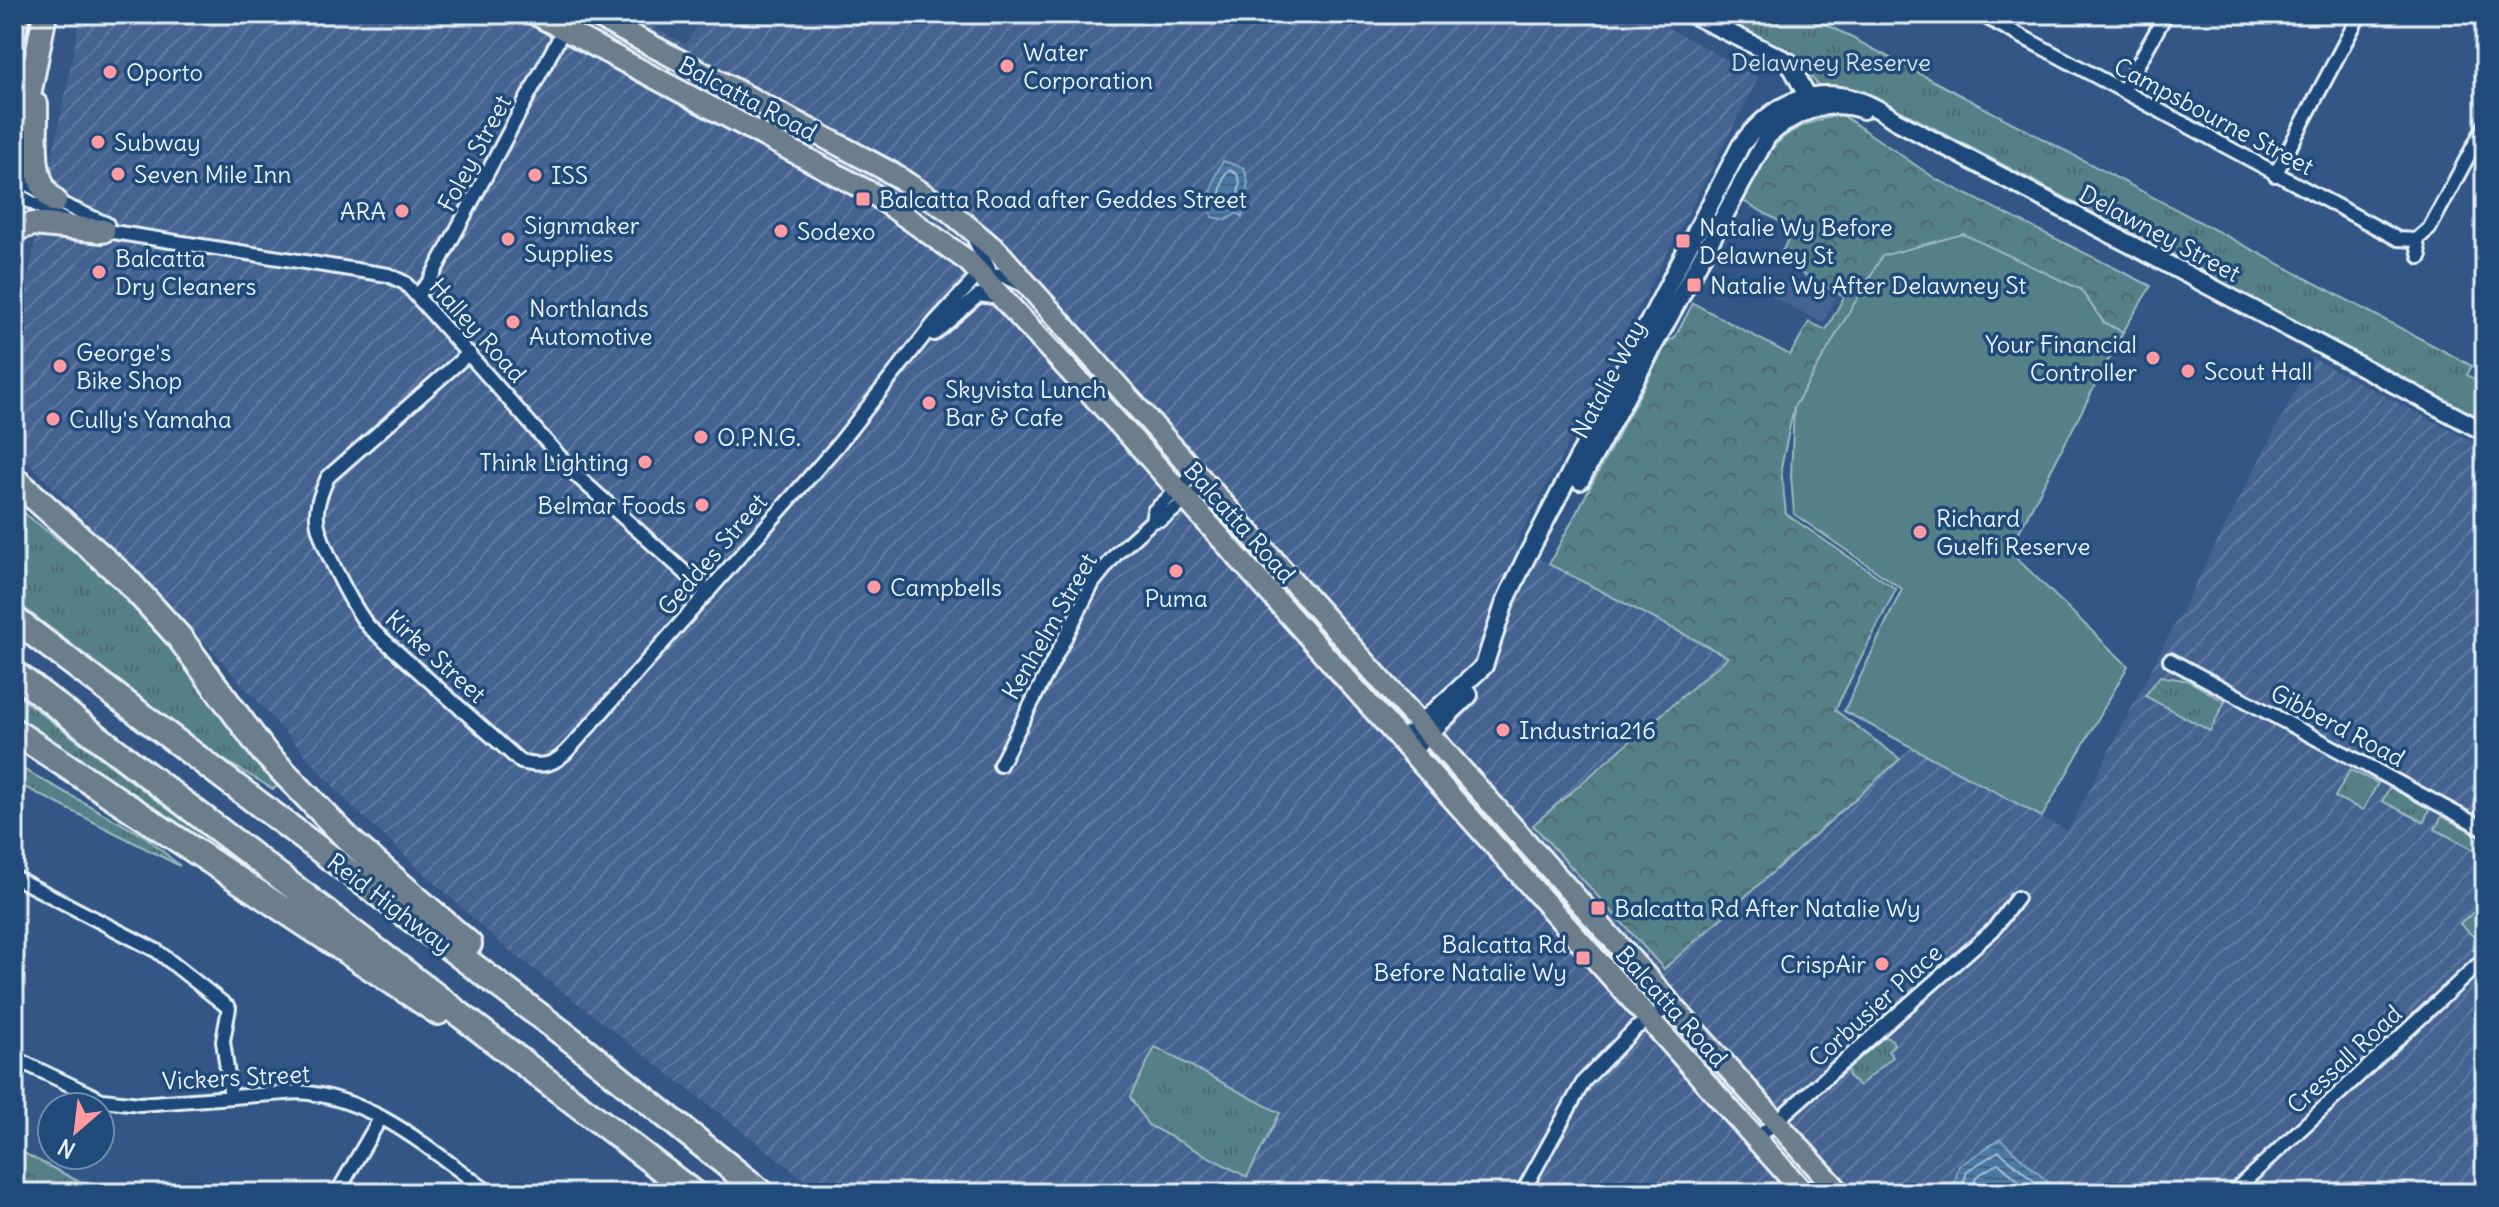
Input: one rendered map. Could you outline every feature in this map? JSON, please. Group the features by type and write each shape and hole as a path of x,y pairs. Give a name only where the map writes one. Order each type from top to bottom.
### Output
{"highway":[{"path":"14,32 18,14"},
{"path":"14,173 45,14"},
{"path":"35,72 38,175 43,189 55,201"},
{"path":"14,229 34,224 103,231"},
{"path":"14,479 84,539 179,637 264,752 350,841 487,960 577,1044"},
{"path":"14,489 84,539"},
{"name":"Reid Highway","path":"14,619 577,1044 762,1193"},
{"name":"Reid Highway","path":"14,673 559,1087 693,1193"},
{"path":"14,731 405,992 559,1087"}],"main road":[{"name":"Balcatta Road","path":"535,14 875,195 913,219 1008,302 1804,1193"},
{"name":"Balcatta Road","path":"592,14 888,171 961,221 998,252 1840,1193"}],"street":[{"path":"1691,14 1789,62 1805,104"},
{"name":"Campsbourne Street","path":"1980,14 2398,239 2416,240"},
{"path":"2123,91 2166,14"},
{"path":"2275,175 2360,14"},
{"name":"Foley Street","path":"418,294 429,282 564,29"},
{"name":"Delawney Street","path":"1805,104 1859,100 2485,432"},
{"name":"Natalie Way","path":"1406,747 1484,666 1505,602 1525,560 1741,145 1756,126 1805,104"},
{"path":"2420,257 2416,240 2429,229 2485,125"},
{"name":"Halley Road","path":"14,173 55,201 144,236"},
{"name":"Halley Road","path":"14,193 55,217 103,231 388,275 418,294 577,476 708,593"},
{"path":"961,221 985,254 980,278 1015,280 1041,297"},
{"name":"Geddes Street","path":"521,762 541,767 561,759 980,278"},
{"name":"Kirke Street","path":"469,353 328,477 318,499 318,525 357,612 369,627 521,762"},
{"name":"Kenhelm Street","path":"1000,765 1093,583 1116,554 1152,521 1162,519 1182,495 1202,478"},
{"name":"Gibberd Road","path":"2170,660 2485,829"},
{"path":"14,877 157,951 229,1008 223,1041 231,1097"},
{"name":"Corbusier Place","path":"1756,1139 1993,930 2017,898"},
{"name":"Cressall Road","path":"2232,1193 2485,958"},
{"path":"1522,1193 1584,1081 1608,1054 1649,1019 1672,1005"},
{"name":"Vickers Street","path":"14,1058 102,1100 140,1104 299,1092 324,1094 401,1128 490,1193"},
{"path":"337,1193 381,1117"}],"shaded area":[{"path":"81,14 628,14 685,44 706,14 1642,14 1759,77 1515,546 1729,657 1533,825 1664,969 1911,748 2068,831 2312,358 2485,448 2485,1193 822,1193 500,943 350,805 217,656 27,461 14,398 14,346"},
{"path":"1781,280 1804,292 1809,283 1836,297 1823,323 1772,297"}],"green space":[{"name":"Delawney Reserve","path":"1705,14 1807,14 2472,366 2467,375 2485,385 2485,421 2450,403 2445,409 2176,256 1862,90 1844,95 1824,91 1798,63"},
{"path":"1842,115 1936,179 2151,286 2123,332 2104,323 2080,289 1794,407 1781,468 1786,514 1896,589 1835,710 1900,759 1664,969 1533,825 1728,657 1549,564 1669,340 1674,339 1693,303 1790,355 1809,322 1826,330 1844,297 1778,260 1793,229 1736,197 1778,142 1804,125"},
{"name":"Richard Guelfi Reserve","path":"1963,234 2080,289 2104,323 2123,332 2009,551 2128,666 2042,817 1844,711 1902,589 1794,514 1791,476 1794,407 1882,256"},
{"path":"14,505 116,585 178,657 278,786 273,789 214,754 14,600"},
{"path":"2160,676 2189,681 2225,702 2210,731 2145,696"},
{"path":"14,693 288,899 14,722"},
{"path":"14,764 146,837 180,866 29,789 14,785"},
{"path":"2350,770 2378,783 2363,810 2335,797"},
{"path":"2390,787 2429,809 2424,822 2382,801"},
{"path":"2442,816 2485,839 2485,856 2435,829"},
{"path":"2485,902 2485,949 2479,954 2472,949 2474,937 2460,924"},
{"path":"1884,1036 1894,1044 1888,1051 1893,1057 1859,1086 1849,1077 1847,1068"},
{"path":"1155,1047 1280,1113 1247,1177 1148,1125 1130,1097"},
{"path":"14,1148 36,1159 36,1171 58,1171 101,1193 14,1193"}],"water":[{"path":"1223,161 1244,168 1248,182 1242,217 1238,213 1226,220 1212,217 1212,188"},
{"path":"2000,1139 2060,1193 2014,1190 1952,1193 1959,1166"}],"place":[{"name":"Water Corporation","path":"1007,66"},
{"name":"Oporto","path":"110,72"},
{"name":"Subway","path":"98,142"},
{"name":"Seven Mile Inn","path":"118,174"},
{"name":"ISS","path":"535,175"},
{"name":"Balcatta Road after Geddes Street","path":"863,199"},
{"name":"ARA","path":"402,211"},
{"name":"Sodexo","path":"781,231"},
{"name":"Signmaker Supplies","path":"508,239"},
{"name":"Natalie Wy Before Delawney St","path":"1683,241"},
{"name":"Balcatta Dry Cleaners","path":"99,272"},
{"name":"Natalie Wy After Delawney St","path":"1694,285"},
{"name":"Northlands Automotive","path":"513,322"},
{"name":"Your Financial Controller","path":"2153,358"},
{"name":"George's Bike Shop","path":"60,366"},
{"name":"Scout Hall","path":"2188,371"},
{"name":"Skyvista Lunch Bar & Cafe","path":"929,403"},
{"name":"Cully's Yamaha","path":"53,419"},
{"name":"O.P.N.G.","path":"701,437"},
{"name":"Think Lighting","path":"645,462"},
{"name":"Belmar Foods","path":"702,505"},
{"name":"Richard Guelfi Reserve","path":"1920,532"},
{"name":"Puma","path":"1176,571"},
{"name":"Campbells","path":"874,587"},
{"name":"Industria216","path":"1503,730"},
{"name":"Balcatta Rd After Natalie Wy","path":"1598,908"},
{"name":"Balcatta Rd Before Natalie Wy","path":"1583,958"},
{"name":"CrispAir","path":"1882,964"}]}
